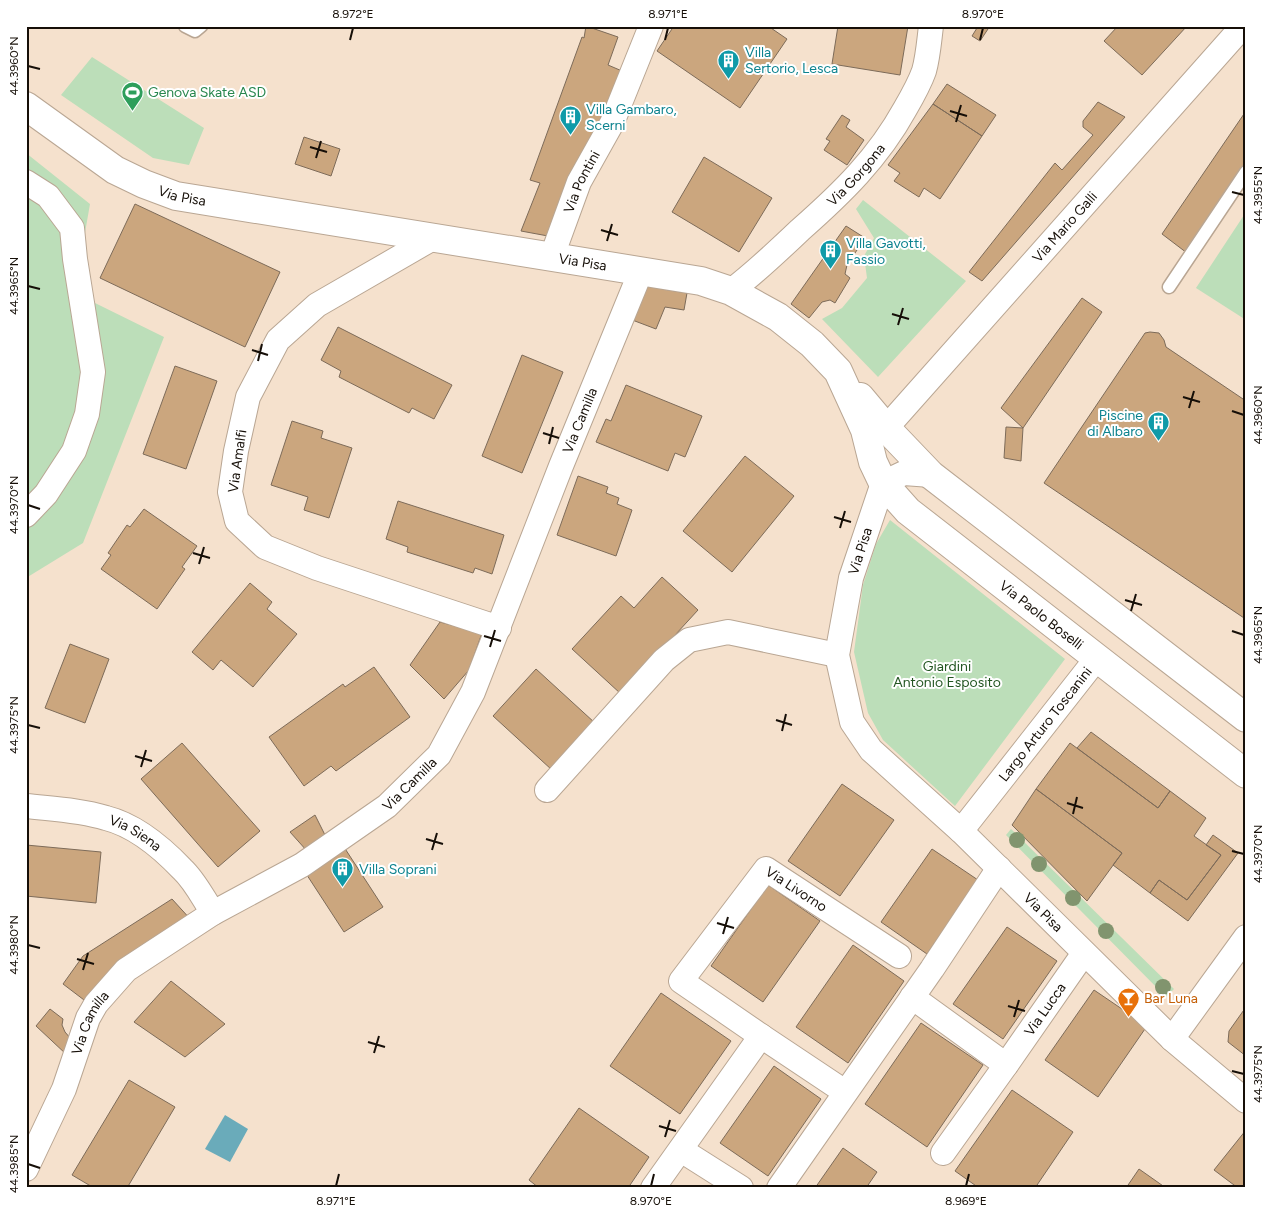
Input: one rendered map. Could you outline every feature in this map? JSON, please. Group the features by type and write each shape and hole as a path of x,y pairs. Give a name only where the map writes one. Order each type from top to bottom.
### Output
{"main road":[{"name":"Via Pisa","path":"26,106 115,170 144,184 176,196 701,281 731,291 755,303 796,330 838,371 865,430 873,462 883,483"},
{"path":"838,371 886,428 931,475 1246,718"},
{"name":"Via Paolo Boselli","path":"883,483 908,511 1246,774"}],"street":[{"name":"Via Pontini","path":"552,256 579,182 612,123 651,26"},
{"name":"Via Gorgona","path":"731,291 835,199 864,170 892,134 923,73 929,52 931,26"},
{"name":"Via Mario Galli","path":"886,428 1243,26"},
{"path":"26,182 48,196 72,228 75,259 93,372 87,414 74,450 46,494 26,515"},
{"name":"Via Amalfi","path":"433,238 317,305 278,340 248,397 236,450 230,492 238,521 265,547 317,568 499,628"},
{"name":"Via Camilla","path":"26,1170 64,1089 88,1018 96,1004 126,970 213,913 302,865 388,806 439,755 473,692 561,466 642,271"},
{"path":"883,483 904,473 931,475"},
{"name":"Via Pisa","path":"883,483 851,578 837,655 852,722 872,750 999,868 1172,1039 1246,1101"},
{"path":"547,790 664,660 689,640 728,632 837,655"},
{"name":"Largo Arturo Toscanini","path":"961,832 1097,658"},
{"name":"Via Siena","path":"26,806 71,810 108,818 130,828 182,869 213,913"},
{"path":"779,1188 999,868"},
{"name":"Via Livorno","path":"845,1092 682,981 766,869 899,956"},
{"path":"1172,1039 1246,937"},
{"name":"Via Lucca","path":"943,1153 1084,953"},
{"path":"912,997 1006,1065"},
{"path":"652,1188 761,1036"},
{"path":"681,1150 741,1188"}],"lane":[{"path":"185,26 195,31 202,26"},
{"path":"1169,287 1246,172"}],"green space":[{"name":"Genova Skate ASD","path":"92,57 204,128 189,165 153,158 61,95"},
{"path":"26,153 90,204 83,244 86,276 95,303 164,337 83,543 26,578"},
{"path":"863,200 966,281 878,377 822,319 842,308 867,278 864,256 874,238 856,209"},
{"path":"1246,212 1246,320 1196,288"},
{"name":"Giardini Antonio Esposito","path":"890,520 1065,659 955,806 883,740 868,713 854,652 863,585 876,544"},
{"path":"1011,829 1174,989 1166,997 1006,835"}],"water":[{"path":"225,1115 248,1129 230,1162 205,1149"}],"building":[{"name":"Villa Gambaro, Scerni","path":"586,26 618,37 608,65 622,71 548,236 521,231 540,183 530,180 582,37 584,38"},
{"name":"Villa Sertorio, Lesca","path":"674,26 768,26 787,39 740,108 657,51"},
{"path":"838,26 908,26 900,75 832,64"},
{"path":"974,26 990,26 980,41 972,36 977,28"},
{"path":"1118,26 1187,26 1142,75 1104,41"},
{"path":"947,84 996,115 982,136 933,104"},
{"path":"1098,102 1125,117 982,281 969,272 1055,163 1062,170 1093,135 1083,127 1083,121"},
{"path":"933,104 982,136 940,199 924,188 919,197 894,181 900,173 888,165"},
{"path":"1246,111 1246,164 1187,253 1162,234"},
{"path":"842,115 850,120 846,127 864,140 847,165 824,150 830,141 826,139"},
{"path":"304,137 340,149 331,176 295,164"},
{"path":"704,157 772,198 739,252 672,212"},
{"path":"135,204 280,272 245,347 100,278"},
{"name":"Villa Gavotti, Fassio","path":"846,226 865,238 847,265 845,274 850,278 835,303 830,300 822,302 809,318 791,304"},
{"path":"641,285 687,293 684,310 665,307 656,329 627,318"},
{"path":"1082,298 1102,312 1023,428 1001,408"},
{"path":"338,327 452,385 434,419 412,408 409,413 339,377 341,371 321,360"},
{"name":"Piscine di Albaro","path":"1145,333 1159,333 1166,347 1246,401 1246,616 1244,618 1044,483"},
{"path":"522,355 563,372 522,473 482,456"},
{"path":"175,366 217,381 186,469 143,454"},
{"path":"626,385 702,416 685,457 675,453 668,471 596,442 606,419 611,421"},
{"path":"292,421 323,431 321,438 352,448 329,518 304,510 308,497 271,485"},
{"path":"1006,427 1023,428 1021,461 1004,458"},
{"path":"745,456 794,496 732,572 683,531"},
{"path":"578,476 608,487 606,493 619,498 617,504 632,510 616,556 557,535"},
{"path":"398,501 504,535 492,574 475,568 473,573 407,552 408,547 386,539"},
{"path":"144,509 197,546 182,567 185,569 157,609 101,569 111,555 108,553 127,525 130,527"},
{"path":"662,577 698,610 621,694 572,649 621,596 634,608"},
{"path":"250,583 272,602 267,609 297,634 253,687 221,660 213,670 192,652"},
{"path":"440,622 482,633 469,670 444,699 410,665"},
{"path":"70,644 109,659 85,723 45,708"},
{"path":"374,667 410,717 336,771 331,766 304,786 269,737 343,684 345,687"},
{"path":"536,669 595,723 552,770 493,716"},
{"path":"1091,732 1170,791 1158,808 1077,748"},
{"path":"182,743 260,831 218,867 141,779"},
{"path":"1070,743 1158,808 1170,791 1206,818 1194,836 1221,855 1187,900 1159,880 1150,893 1113,865 1122,853 1036,789"},
{"path":"842,784 894,820 840,896 788,861"},
{"path":"1036,789 1122,853 1087,901 1012,825"},
{"path":"315,815 326,837 307,851 290,832"},
{"path":"1213,835 1238,853 1188,921 1150,893 1159,880 1187,900 1221,855 1206,845"},
{"name":"Villa Soprani","path":"342,844 383,907 344,932 303,869"},
{"path":"26,845 101,852 96,903 26,896"},
{"path":"932,849 978,880 927,954 881,922"},
{"path":"768,885 820,921 763,1002 711,966"},
{"path":"172,899 192,921 88,1003 63,984 83,956"},
{"path":"1007,927 1057,961 1003,1039 953,1004"},
{"path":"853,945 904,981 848,1063 796,1027"},
{"path":"171,981 225,1024 185,1057 134,1022"},
{"path":"1094,990 1147,1026 1098,1097 1045,1060"},
{"path":"661,993 731,1041 680,1114 610,1066"},
{"path":"1246,1007 1246,1056 1228,1042 1229,1031"},
{"path":"50,1009 63,1019 62,1025 71,1039 67,1055 36,1026"},
{"path":"921,1023 983,1065 927,1147 865,1104"},
{"path":"774,1066 821,1099 768,1176 720,1143"},
{"path":"129,1080 175,1107 127,1188 94,1188 72,1175"},
{"path":"1012,1090 1073,1132 1035,1188 979,1188 955,1171"},
{"path":"579,1108 649,1157 628,1188 539,1188 529,1180"},
{"path":"1246,1130 1246,1188 1238,1188 1214,1170"},
{"path":"843,1148 877,1172 866,1188 815,1188"},
{"path":"1139,1169 1166,1188 1126,1188"}],"place":[{"name":"Villa Sertorio, Lesca","path":"729,79"},
{"name":"Genova Skate ASD","path":"132,111"},
{"name":"Villa Gambaro, Scerni","path":"570,136"},
{"name":"Villa Gavotti, Fassio","path":"830,270"},
{"name":"Piscine di Albaro","path":"1159,442"},
{"name":"Villa Soprani","path":"343,888"},
{"name":"Bar Luna","path":"1128,1017"}]}
